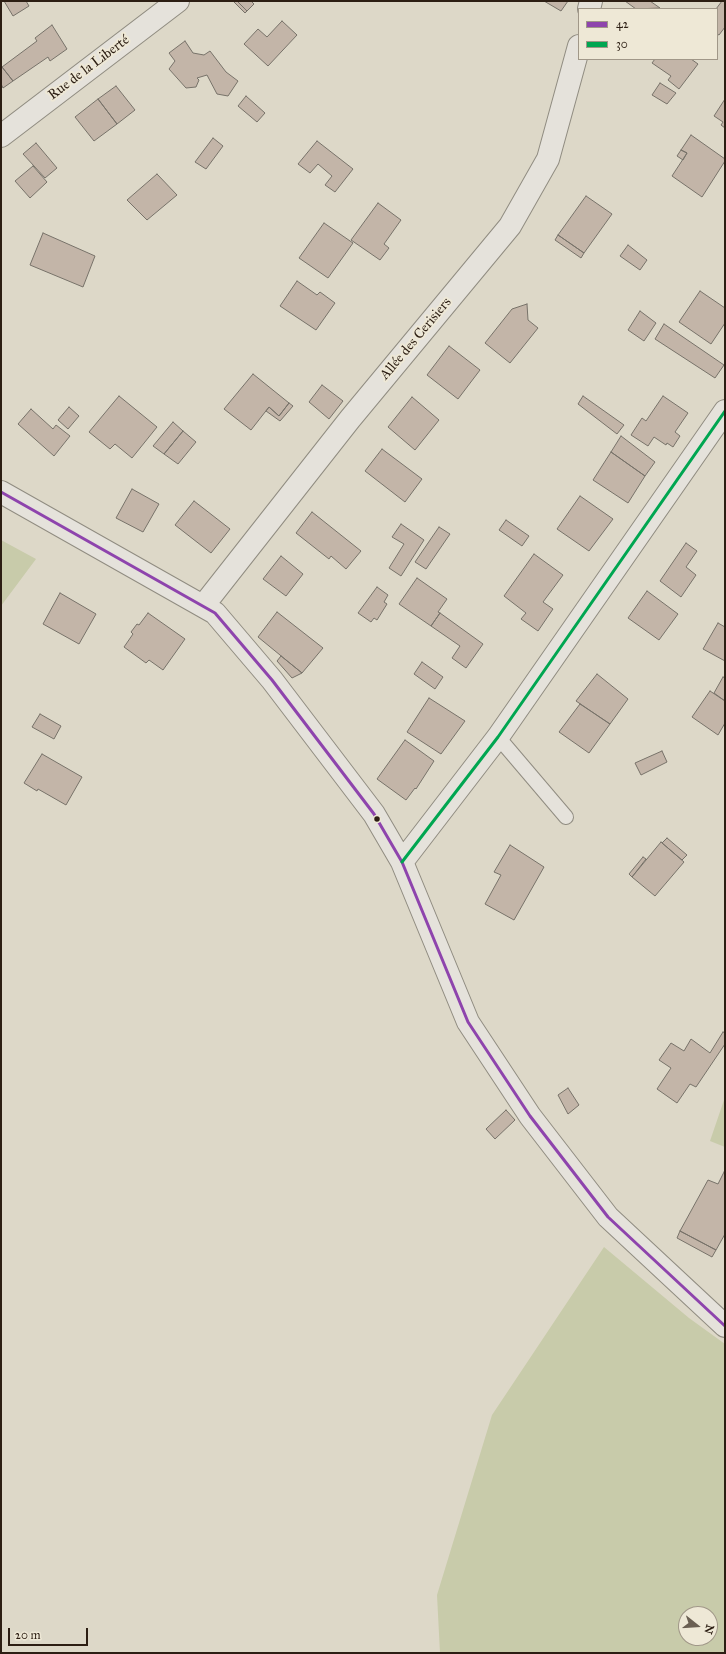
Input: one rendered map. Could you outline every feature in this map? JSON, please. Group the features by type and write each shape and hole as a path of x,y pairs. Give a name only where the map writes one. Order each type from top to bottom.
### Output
{"street":[{"name":"Rue de la Liberté","path":"1,136 178,1"},
{"name":"Allée des Cerisiers","path":"203,606 350,419 510,226 548,159 578,50"},
{"path":"402,862 498,737 725,411"},
{"path":"1,492 215,612 272,680 374,814 402,862 468,1022 530,1116 608,1217 725,1326"}],"lane":[{"path":"498,737 566,817"}],"green space":[{"path":"1,540 36,559 1,606"},
{"path":"725,1097 725,1147 710,1141"},
{"path":"604,1247 689,1318 725,1344 725,1653 440,1653 437,1595 492,1415"}],"building":[{"path":"4,1 26,1 29,6 13,16"},
{"path":"233,1 237,1 247,11 245,13"},
{"path":"237,1 251,1 254,4 247,11"},
{"path":"544,1 568,1 561,11"},
{"path":"625,1 650,1 660,8 635,8"},
{"path":"722,1 725,1 725,27 719,35 718,8 717,8"},
{"path":"282,21 297,35 268,66 244,44 258,29 267,37"},
{"path":"52,25 67,49 50,61 48,57 13,81 2,67 37,41 35,38"},
{"path":"185,41 193,53 204,55 210,51 226,72 238,81 228,96 217,94 207,75 197,78 199,80 196,87 186,88 169,69 175,61 169,53"},
{"path":"654,60 692,60 698,64 679,89 668,80 671,76 652,63"},
{"path":"1,67 13,81 3,88 1,84"},
{"path":"660,83 676,93 667,104 652,95"},
{"path":"116,86 135,110 117,124 98,99"},
{"path":"246,96 265,113 257,122 238,106"},
{"path":"98,99 117,124 94,141 75,117"},
{"path":"725,99 725,128 721,125 723,122 714,116"},
{"path":"691,135 725,159 702,197 672,176 687,153 681,150"},
{"path":"213,138 223,146 206,169 195,162"},
{"path":"317,141 353,169 335,192 325,185 332,176 318,164 310,173 298,164"},
{"path":"36,143 57,168 45,178 23,154"},
{"path":"681,150 687,153 683,160 677,156"},
{"path":"33,166 47,182 30,198 15,181"},
{"path":"157,174 177,195 147,220 127,200"},
{"path":"586,196 612,214 584,253 558,235"},
{"path":"378,203 401,220 384,244 389,248 380,260 351,240"},
{"path":"324,223 353,243 328,278 299,258"},
{"path":"43,233 95,256 83,287 30,265"},
{"path":"558,235 584,253 581,258 555,240"},
{"path":"628,245 647,260 640,270 620,256"},
{"path":"297,281 317,295 320,292 335,303 316,330 280,306"},
{"path":"700,291 725,308 725,323 711,344 679,322"},
{"path":"527,304 528,320 538,328 510,363 485,343 512,309"},
{"path":"640,311 656,323 644,341 628,330"},
{"path":"664,324 724,365 715,378 655,339"},
{"path":"449,346 480,370 458,399 427,375"},
{"path":"253,374 289,403 279,416 269,407 251,430 224,409"},
{"path":"322,385 343,401 329,419 309,402"},
{"path":"119,396 157,427 132,458 115,444 110,449 89,432"},
{"path":"583,396 624,425 617,434 578,404"},
{"path":"663,396 688,413 675,432 680,436 673,447 667,443 666,445 654,437 648,446 631,435 642,418 646,421"},
{"path":"412,397 439,420 415,450 388,427"},
{"path":"289,403 293,406 280,421 266,411 269,407 279,416"},
{"path":"69,407 79,416 68,429 58,420"},
{"path":"31,409 53,429 56,425 70,436 54,456 18,424"},
{"path":"173,422 183,431 164,454 153,446"},
{"path":"183,431 196,442 178,464 164,454"},
{"path":"621,436 655,462 645,476 611,452"},
{"path":"382,449 422,479 405,502 365,471"},
{"path":"611,452 645,476 628,503 593,480"},
{"path":"132,489 159,504 143,532 116,518"},
{"path":"580,496 613,519 589,551 557,529"},
{"path":"194,501 230,529 211,553 175,525"},
{"path":"312,512 361,551 346,569 331,556 329,559 296,533"},
{"path":"506,520 529,536 522,546 499,530"},
{"path":"401,524 424,540 401,576 389,568 404,544 392,537"},
{"path":"439,527 450,534 426,569 415,562"},
{"path":"686,543 697,551 686,567 696,575 681,597 660,581"},
{"path":"534,554 563,575 543,602 553,609 538,631 521,619 526,613 504,596"},
{"path":"281,556 303,574 286,596 263,579"},
{"path":"417,578 447,599 431,626 399,604"},
{"path":"377,587 388,595 384,602 387,604 377,620 374,618 371,622 358,613"},
{"path":"647,591 678,614 659,640 628,618"},
{"path":"60,593 96,614 79,644 43,624"},
{"path":"277,612 323,648 302,673 258,637"},
{"path":"148,613 185,639 163,670 149,660 146,663 124,647 133,634 131,632 137,624 139,625"},
{"path":"440,613 483,644 466,668 452,658 460,646 431,626"},
{"path":"718,623 725,627 725,661 703,649"},
{"path":"281,656 302,673 292,678 277,661"},
{"path":"422,662 443,677 435,689 414,674"},
{"path":"597,674 628,699 610,724 576,701"},
{"path":"723,677 725,678 725,701 714,693"},
{"path":"710,691 725,701 725,723 718,735 692,717"},
{"path":"429,698 465,721 441,754 407,732"},
{"path":"580,704 610,724 589,753 559,732"},
{"path":"40,714 61,726 54,739 32,727"},
{"path":"405,740 434,761 416,789 415,788 406,800 377,779"},
{"path":"662,751 667,762 641,775 635,763"},
{"path":"42,754 82,777 66,805 24,783"},
{"path":"667,838 687,855 682,860 662,843"},
{"path":"661,842 684,862 655,896 632,877"},
{"path":"510,845 544,867 514,920 485,904 501,875 494,872"},
{"path":"643,857 646,859 632,877 629,874"},
{"path":"723,1032 725,1033 725,1044 696,1087 690,1084 677,1103 657,1089 671,1068 659,1060 671,1043 684,1051 691,1039 710,1053"},
{"path":"568,1088 579,1105 568,1114 558,1095"},
{"path":"506,1110 515,1120 495,1139 486,1129"},
{"path":"724,1172 725,1234 716,1250 680,1231 708,1180 718,1184"},
{"path":"680,1231 716,1250 712,1257 677,1238"}],"transit line":[{"name":"30","path":"402,862 498,737 725,411"},
{"name":"42","path":"1,492 215,613 272,680 374,814 402,862 468,1022 530,1116 608,1217 725,1326"}]}
